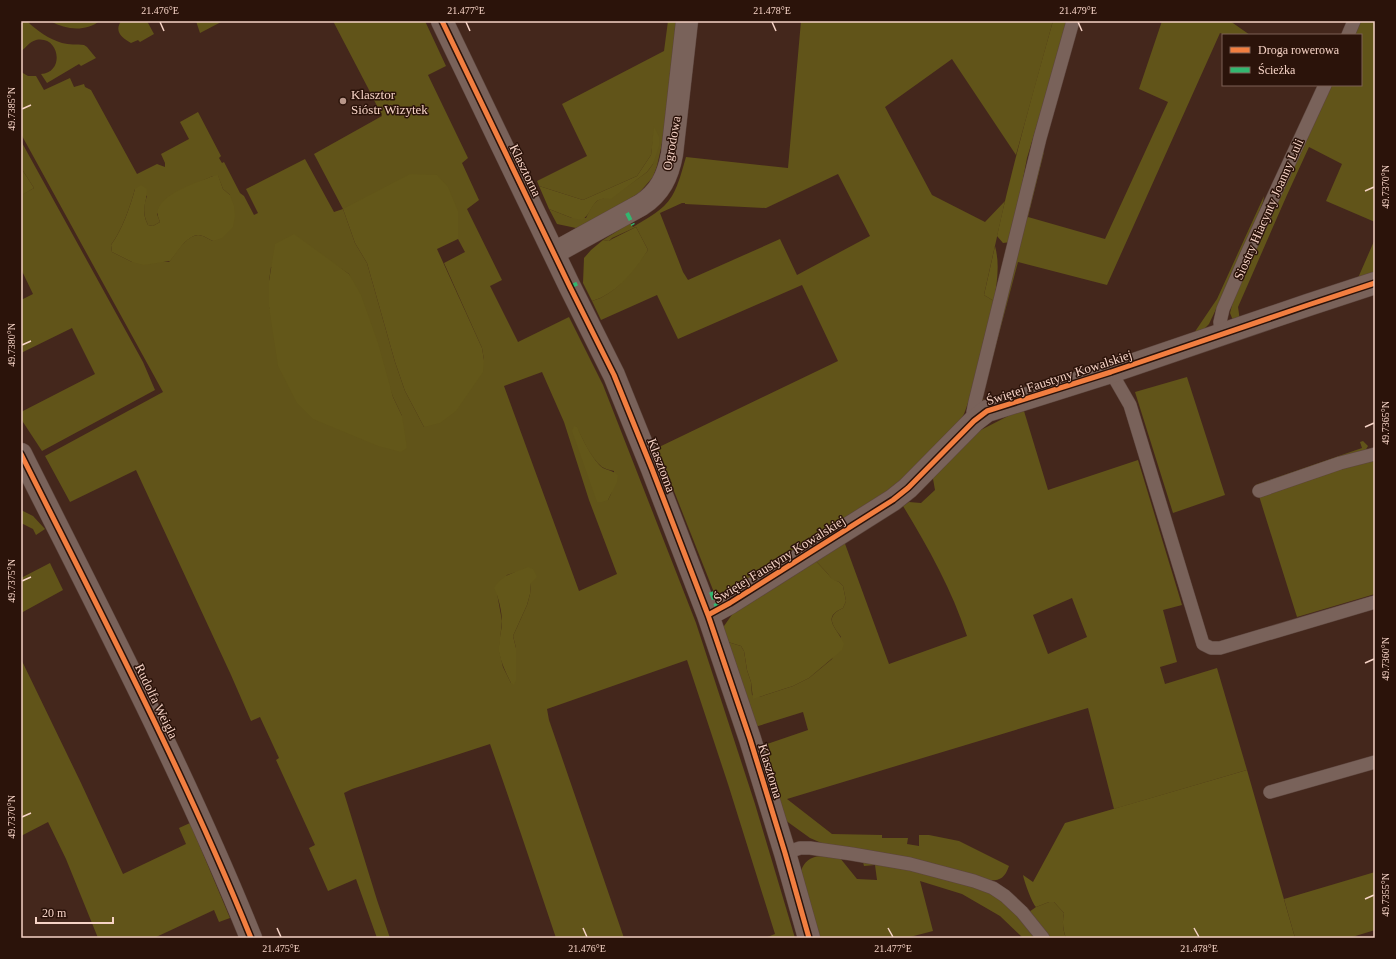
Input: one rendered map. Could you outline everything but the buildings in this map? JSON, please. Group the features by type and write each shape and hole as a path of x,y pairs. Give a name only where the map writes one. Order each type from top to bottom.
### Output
{"street":[{"name":"Klasztorna","path":"442,21 614,375 652,469 708,616 750,739 809,938"},
{"name":"Ogrodowa","path":"554,253 641,205 660,188 669,168 672,154 687,21"},
{"name":"Świętej Faustyny Kowalskiej","path":"708,616 892,500 908,488 974,421 987,411 1111,372 1375,283"},
{"name":"Rudolfa Weigla","path":"21,454 27,481 165,743 227,878 251,938"}],"lane":[{"path":"974,421 973,412 975,402 1040,138 1073,21"},
{"path":"1348,34 1354,21"},
{"name":"Siostry Hiacynty Joanny Luli","path":"1221,335 1220,322 1223,309 1325,86"},
{"path":"1111,372 1130,405 1203,644 1211,648 1220,648 1375,602"},
{"path":"1259,491 1340,463 1375,454"},
{"path":"1270,792 1375,762"},
{"path":"785,854 800,848 810,848 892,860 929,868 982,884 1000,892 1011,900 1042,938"}],"shaded area":[{"path":"21,21 27,21 43,34 62,43 84,45 96,58 81,66 79,64 47,83 41,74 49,72 54,68 56,55 54,48 50,43 44,40 36,40 21,51"},
{"path":"50,21 100,21 88,27 69,28"},
{"path":"121,21 147,21 154,34 140,42 138,40 131,43 120,34 118,28"},
{"path":"196,21 223,21 200,33"},
{"path":"333,21 425,21 446,66 428,75 468,158 462,163 479,200 467,209 502,280 490,286 518,342 569,317 603,385 696,623 755,804 795,938 765,938 775,934 687,660 547,709 549,720 624,938 556,938 490,744 352,789 344,793 390,938 377,938 356,879 328,891 309,848 315,845 276,760 279,758 260,717 251,721 136,470 70,502 45,456 163,392 21,134 21,72 28,76 36,76 44,90 70,78 74,87 84,84 85,87 91,90 137,174 157,164 165,167 161,154 189,139 180,122 198,112 221,156 219,158 222,163 224,162 240,193 244,196 254,215 258,213 246,189 305,159 334,212 343,209 314,154 382,116","holes":["213,176 218,176 223,189 230,195 213,241 200,235 189,238 169,262 132,262 112,252 111,245 119,232 135,189 147,196 144,214 148,225 153,226 160,222 157,214 183,189","343,209 458,211 458,239 465,252 444,263 482,348 484,360 424,427 405,391 395,362 367,263 355,243","328,260 349,274 393,397 402,416 269,308 269,281 271,267","542,372 564,422 589,500 617,574 579,591 504,386","582,439 594,459 603,468 614,471 611,494 608,500","516,572 531,583 527,605 513,636 516,648 511,683 503,667 499,650 502,621 497,593 507,575"]},
{"path":"668,21 677,21 663,139 653,177 639,193 589,223 576,228 557,224 549,209 572,218 586,218 598,200 611,198 647,172 653,164 655,127 651,155 637,176 583,200 539,186 537,181 587,156 562,104 664,51"},
{"path":"801,21 1053,21 1016,155 952,59 885,107 932,195 985,222 1005,201 984,295 994,301 972,392 964,414 953,433 903,482 724,597 715,595 657,448 838,361 802,285 678,339 657,295 601,320 592,301 601,298 617,287 648,250 636,227 612,238 609,241 603,240 630,223 633,227 664,206 677,187 686,157 788,168","holes":["838,174 870,236 797,275 780,239 688,280 683,272 660,213 682,203 766,208"]},
{"path":"1053,21 1068,21 1027,158 1011,242 1003,243 997,236 1003,209 1016,155"},
{"path":"1162,21 1230,21 1249,34 1220,33 1107,285 1018,262 982,398 1039,156 1044,152 1028,217 1105,239 1168,102 1139,89"},
{"path":"1361,21 1375,21 1375,222 1326,201 1342,164 1309,147 1238,307 1240,321 1234,323 1230,313 1234,297 1331,86 1362,86 1362,34 1354,34"},
{"path":"654,126 659,137 659,146 653,164 647,172 611,199 600,199 582,220 572,218 549,209 539,186 583,200 637,176 651,155"},
{"path":"21,141 143,362 155,390 42,451 21,419 21,412 95,374 72,328 21,353 21,300 33,294 21,269 21,195 34,188 21,168"},
{"path":"21,168 34,188 22,195 21,195"},
{"path":"410,174 437,175 448,187 458,211 458,239 437,249 482,348 484,360 483,372 456,411 440,423 424,427 405,391 395,362 367,263 355,243 343,209"},
{"path":"218,175 223,189 230,195 234,206 235,216 233,227 222,238 213,241 204,236 194,236 186,242 170,261 144,265 132,262 112,252 111,245 125,218 135,189 141,185 147,189 144,215 148,225 153,226 160,222 158,209 163,201 169,196 191,185"},
{"path":"1264,196 1242,254 1209,324 1204,329 1192,336 1217,299"},
{"path":"636,227 648,250 631,273 617,287 601,298 592,301 583,283 584,258 603,240 609,241"},
{"path":"294,234 349,274 361,295 378,343 393,397 402,416 407,448 401,452 378,446 313,419 297,403 278,366 269,307 269,281 275,244"},
{"path":"1375,239 1375,274 1358,278"},
{"path":"995,246 998,267 994,301 984,295"},
{"path":"1076,373 1071,379 1028,391 986,406 983,403 982,398 986,402"},
{"path":"1187,377 1225,495 1173,513 1135,392"},
{"path":"1024,411 1048,490 1138,460 1182,605 1163,610 1177,662 1160,667 1165,684 1217,668 1247,770 1114,809 1088,708 787,799 832,834 882,835 882,838 908,838 907,844 919,846 919,835 929,835 959,841 1009,866 1003,877 1000,879 985,880 826,845 810,838 785,820 761,746 808,730 803,712 755,727 728,642 741,646 744,651 747,670 751,682 752,695 759,697 793,686 809,678 832,659 841,637 833,624 832,617 843,608 846,601 843,586 839,582 832,580 813,558 844,541 889,664 967,636 947,585 903,506 909,502 921,503 935,490 933,479 930,475 975,433 1012,414","holes":["1072,598 1087,637 1048,654 1033,615"]},
{"path":"574,426 577,427 588,449 599,465 618,475 617,482 608,500 597,502 572,431"},
{"path":"1363,441 1368,446 1365,451 1256,487 1255,485 1362,448 1360,442"},
{"path":"1375,458 1375,594 1297,617 1259,496"},
{"path":"21,510 33,516 45,529 36,535 33,529 21,523"},
{"path":"813,558 832,579 839,582 843,586 846,601 843,608 836,612 832,620 835,629 844,644 842,650 809,678 793,686 753,699 744,651 741,646 728,642 723,630 724,626 736,609"},
{"path":"50,563 63,590 21,613 21,578"},
{"path":"528,567 533,569 537,577 531,583 527,605 513,636 516,648 516,680 514,685 511,683 506,672 499,652 502,617 501,608 494,588 497,583 505,577"},
{"path":"21,659 123,874 186,844 179,828 190,823 230,918 219,922 214,910 154,938 98,938 66,859 48,822 21,836"},
{"path":"1247,770 1295,938 1066,938 1063,926 1064,913 1054,902 1049,902 1036,907 1034,905 1023,875 1033,882 1065,823"},
{"path":"820,856 840,858 857,879 877,880 875,865 864,866 863,862 887,864 970,886 989,893 1015,911 1037,938 1023,938 1000,916 962,894 920,881 933,931 906,938 818,938 801,871 808,860"},
{"path":"1375,872 1375,930 1349,938 1295,938 1284,899"},
{"path":"1049,902 1054,902 1064,913 1063,926 1066,938 1048,938 1029,912 1036,907"}],"marked path":[{"path":"627,213 633,225"},
{"path":"570,287 580,282"},
{"path":"711,592 718,610"}],"cycle path":[{"path":"442,21 614,375 652,469 708,615 750,739 809,938"},
{"path":"708,615 730,603 893,500 908,488 974,421 987,411 1111,372 1375,283"},
{"path":"21,454 170,754 251,938"}],"place":[{"name":"Klasztor Sióstr Wizytek","path":"343,101"}]}
